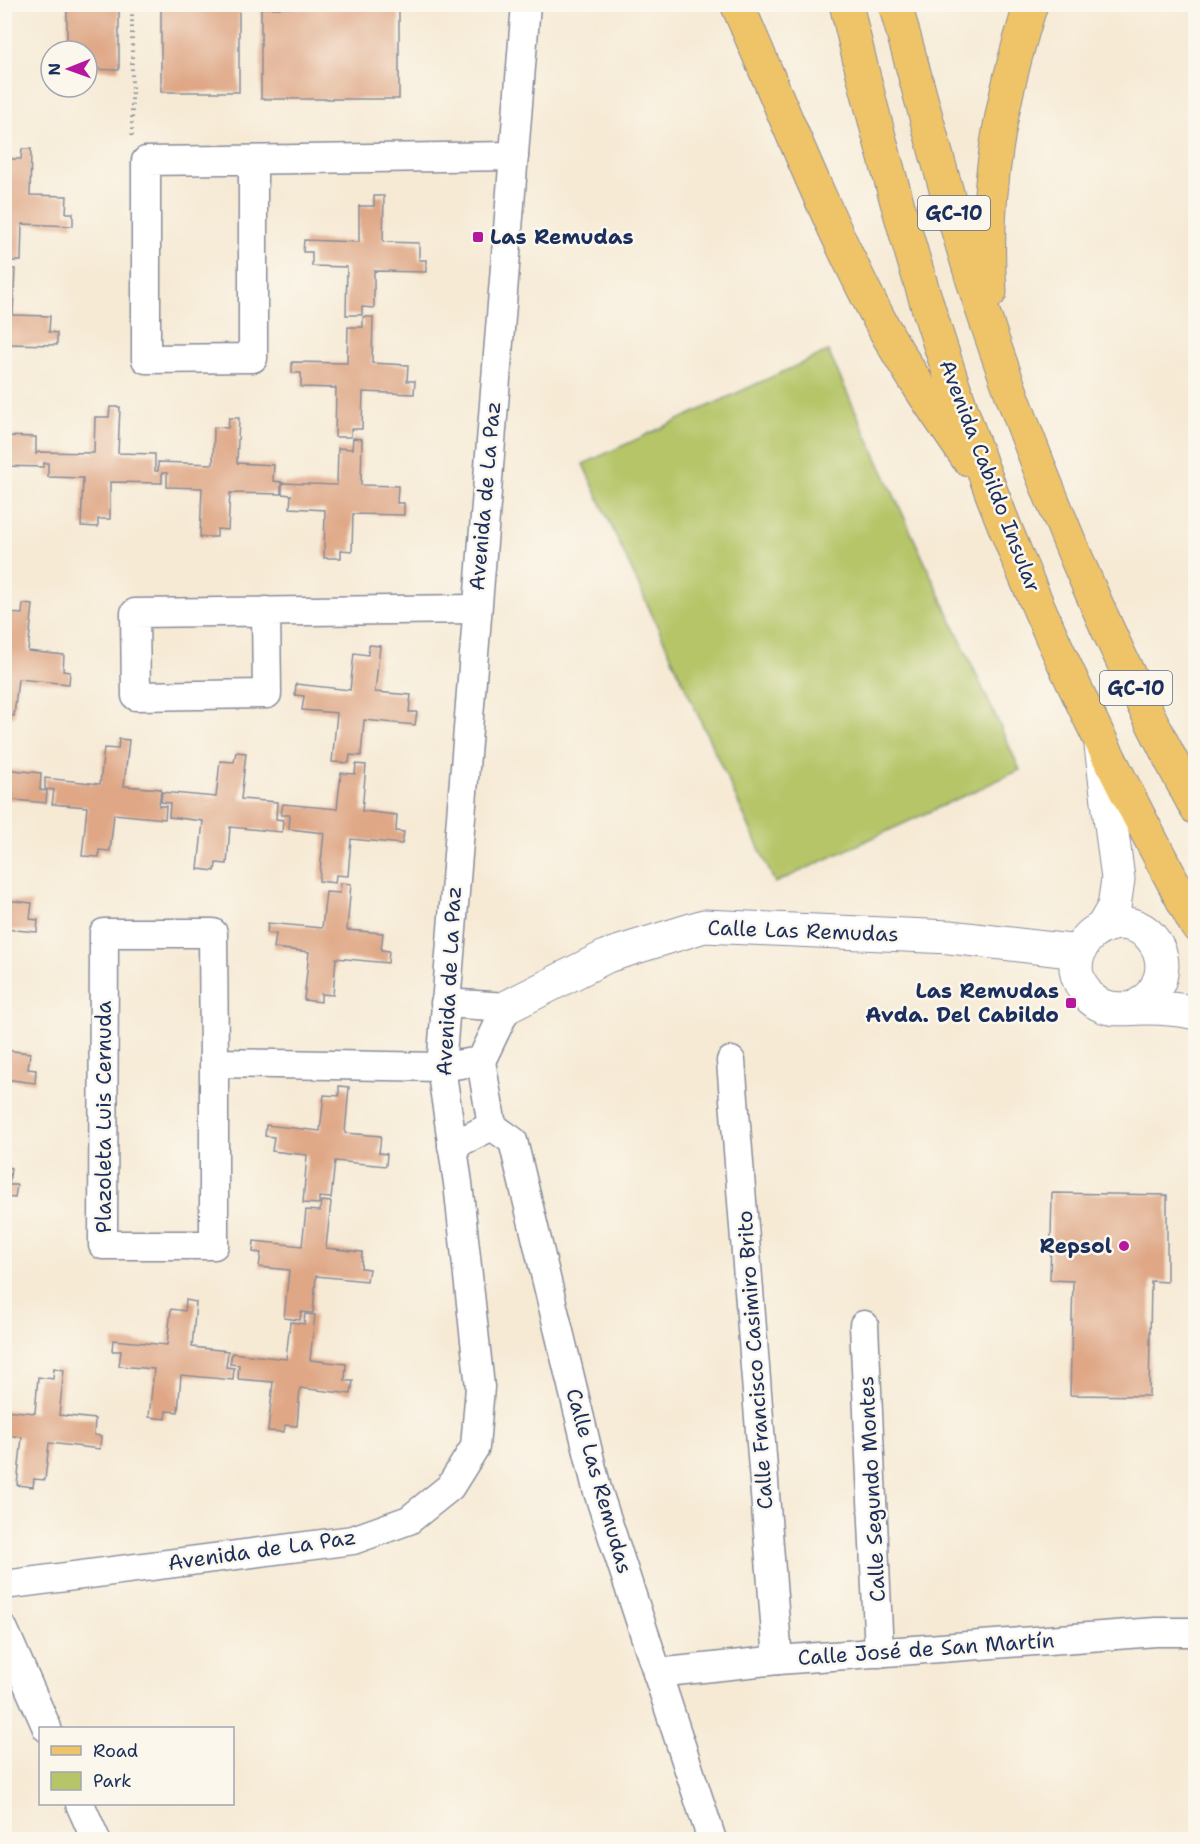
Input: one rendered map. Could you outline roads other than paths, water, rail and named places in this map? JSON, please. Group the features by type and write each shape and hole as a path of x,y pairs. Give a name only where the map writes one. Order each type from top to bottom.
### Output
{"main road":[{"path":"737,4 849,258 880,322 929,404 993,496"},
{"name":"Avenida Cabildo Insular","path":"846,4 881,150 931,315 993,496 1101,743 1196,925"},
{"name":"GC-10","path":"895,4 982,308 1021,418 1080,565 1165,750 1196,808"},
{"path":"1021,418 991,304 987,252 992,172 1001,110 1031,4"}],"street":[{"name":"Avenida de La Paz","path":"4,1585 353,1540 409,1520 450,1487 475,1447 480,1387 441,1067 526,4"},
{"path":"253,161 253,358 146,358 146,161 514,156"},
{"path":"266,611 267,694 136,696 135,613 266,611 476,609"},
{"path":"1101,743 1118,879 1114,908 1103,926 1088,937 1079,952 1076,970 1081,987 1092,1000 1112,1010 1175,1008 1196,1013"},
{"path":"1103,926 1118,923 1133,925 1147,932 1157,944 1162,959 1162,974 1157,988 1147,1000 1134,1008"},
{"name":"Calle Las Remudas","path":"507,1007 607,956 704,926 950,937 1079,952"},
{"name":"Plazoleta Luis Cernuda","path":"104,933 213,933 214,1063 214,1245 103,1245 104,933"},
{"path":"446,1003 507,1007 481,1061 492,1126 452,1146"},
{"path":"214,1063 441,1067 481,1061"},
{"name":"Calle Francisco Casimiro Brito","path":"731,1061 778,1660"},
{"name":"Calle Las Remudas","path":"492,1126 513,1141 597,1489 712,1839"},
{"name":"Calle Segundo Montes","path":"864,1325 879,1653"},
{"path":"4,1630 47,1727"},
{"name":"Calle José de San Martín","path":"657,1673 778,1660 1156,1632 1196,1632"},
{"path":"81,1805 96,1839"}],"place":[{"name":"Las Remudas","path":"478,237"},
{"name":"Las Remudas Avda. Del Cabildo","path":"1071,1003"},
{"name":"Repsol","path":"1124,1246"}]}
